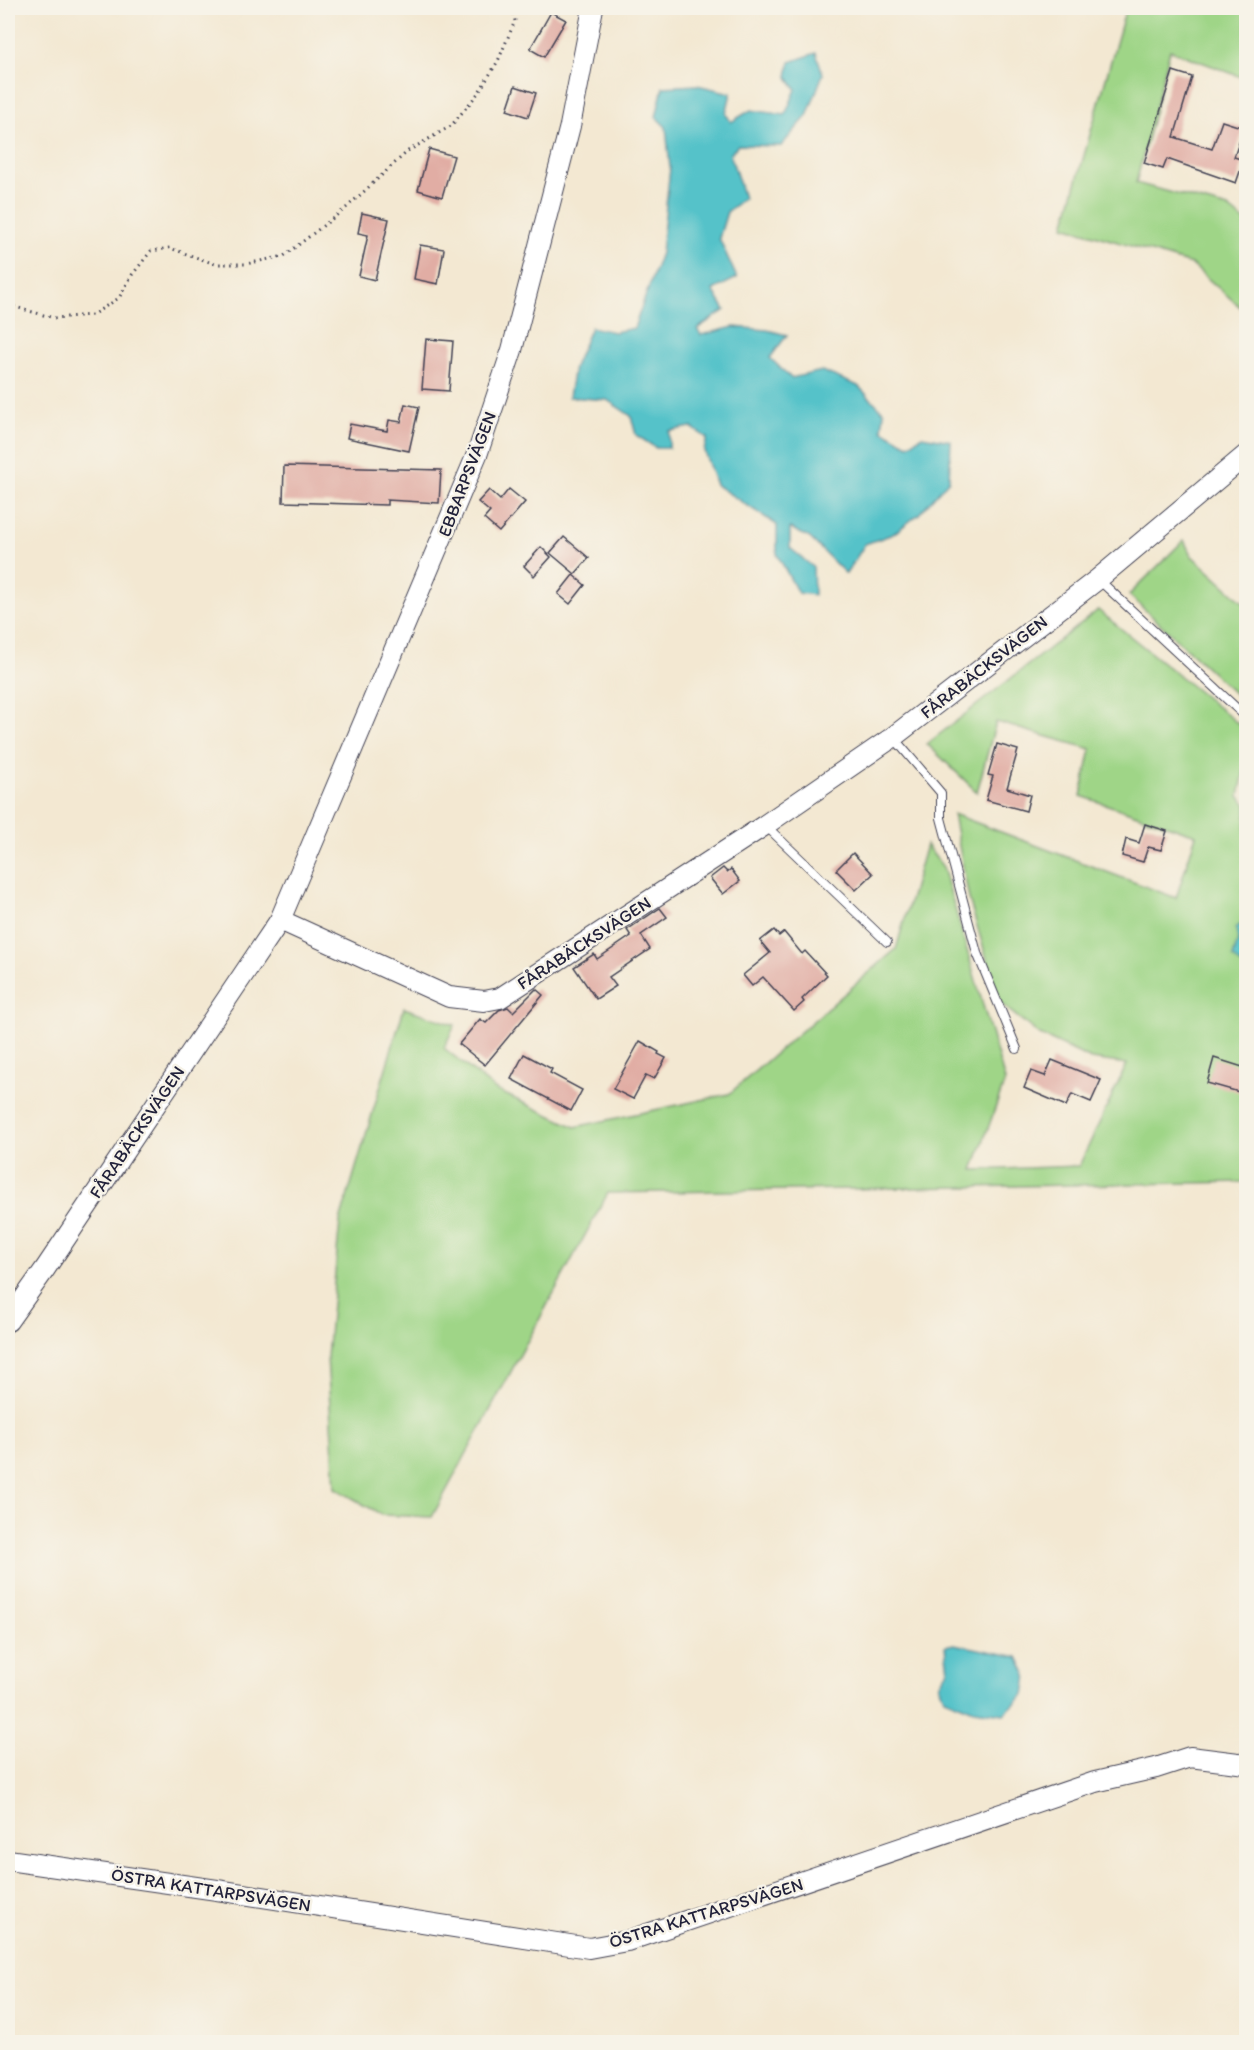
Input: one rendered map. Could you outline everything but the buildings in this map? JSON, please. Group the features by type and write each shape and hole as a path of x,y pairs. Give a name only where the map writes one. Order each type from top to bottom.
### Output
{"street":[{"name":"EBBARPSVÄGEN","path":"280,920 478,452 512,350 570,126 593,8"},
{"name":"FÅRABÄCKSVÄGEN","path":"8,1321 280,920 449,997 484,1001 500,998 765,825 893,737 1098,579 1246,455"},
{"name":"ÖSTRA KATTARPSVÄGEN","path":"8,1860 589,1948 627,1941 1095,1782 1156,1768 1190,1757 1246,1764"}],"lane":[{"path":"1098,579 1246,717"},
{"path":"893,737 941,793 940,818 977,953 1017,1049"},
{"path":"765,825 887,942"}],"path":[{"path":"8,305 54,318 92,315 119,298 132,275 151,251 170,248 215,264 246,264 284,256 346,208 408,151 451,126 479,92 498,61 515,21 513,8"}],"green space":[{"path":"1126,8 1246,8 1246,79 1170,50 1136,183 1228,208 1246,222 1246,312 1191,264 1064,226"},
{"path":"1184,540 1191,555 1246,605 1246,704 1129,595"},
{"path":"1098,610 1246,730 1246,762 1239,796 1246,804 1246,1182 608,1193 432,1517 382,1515 335,1488 327,1357 340,1221 404,1008 455,1025 444,1048 496,1090 575,1127 729,1094 896,949 926,845 943,867 1005,1081 973,1170 1079,1166 1127,1064 1091,1059 1040,1035 1000,1003 969,899 953,814 1176,898 1196,835 1081,796 1091,749 996,722 977,792 927,744"}],"water":[{"path":"816,53 823,74 807,116 781,146 738,145 730,154 744,198 727,212 719,238 737,278 713,290 725,310 697,329 701,335 734,327 767,330 787,335 770,358 791,378 822,371 858,386 884,412 882,430 908,445 922,436 951,441 949,480 919,514 893,534 865,544 846,574 810,538 790,528 790,548 813,567 814,595 798,593 777,554 777,525 716,485 704,451 707,438 691,427 669,431 669,448 656,448 636,435 631,416 607,400 569,397 574,367 591,327 614,332 634,328 661,253 670,168 666,127 656,117 663,87 697,85 731,93 726,114 731,122 751,110 785,115 796,89 787,76 790,62"},
{"path":"1246,920 1246,969 1233,957 1238,940 1236,928"},
{"path":"954,1644 1018,1657 1027,1675 1024,1695 1004,1714 974,1710 944,1698 939,1685 948,1670 945,1646"}]}
